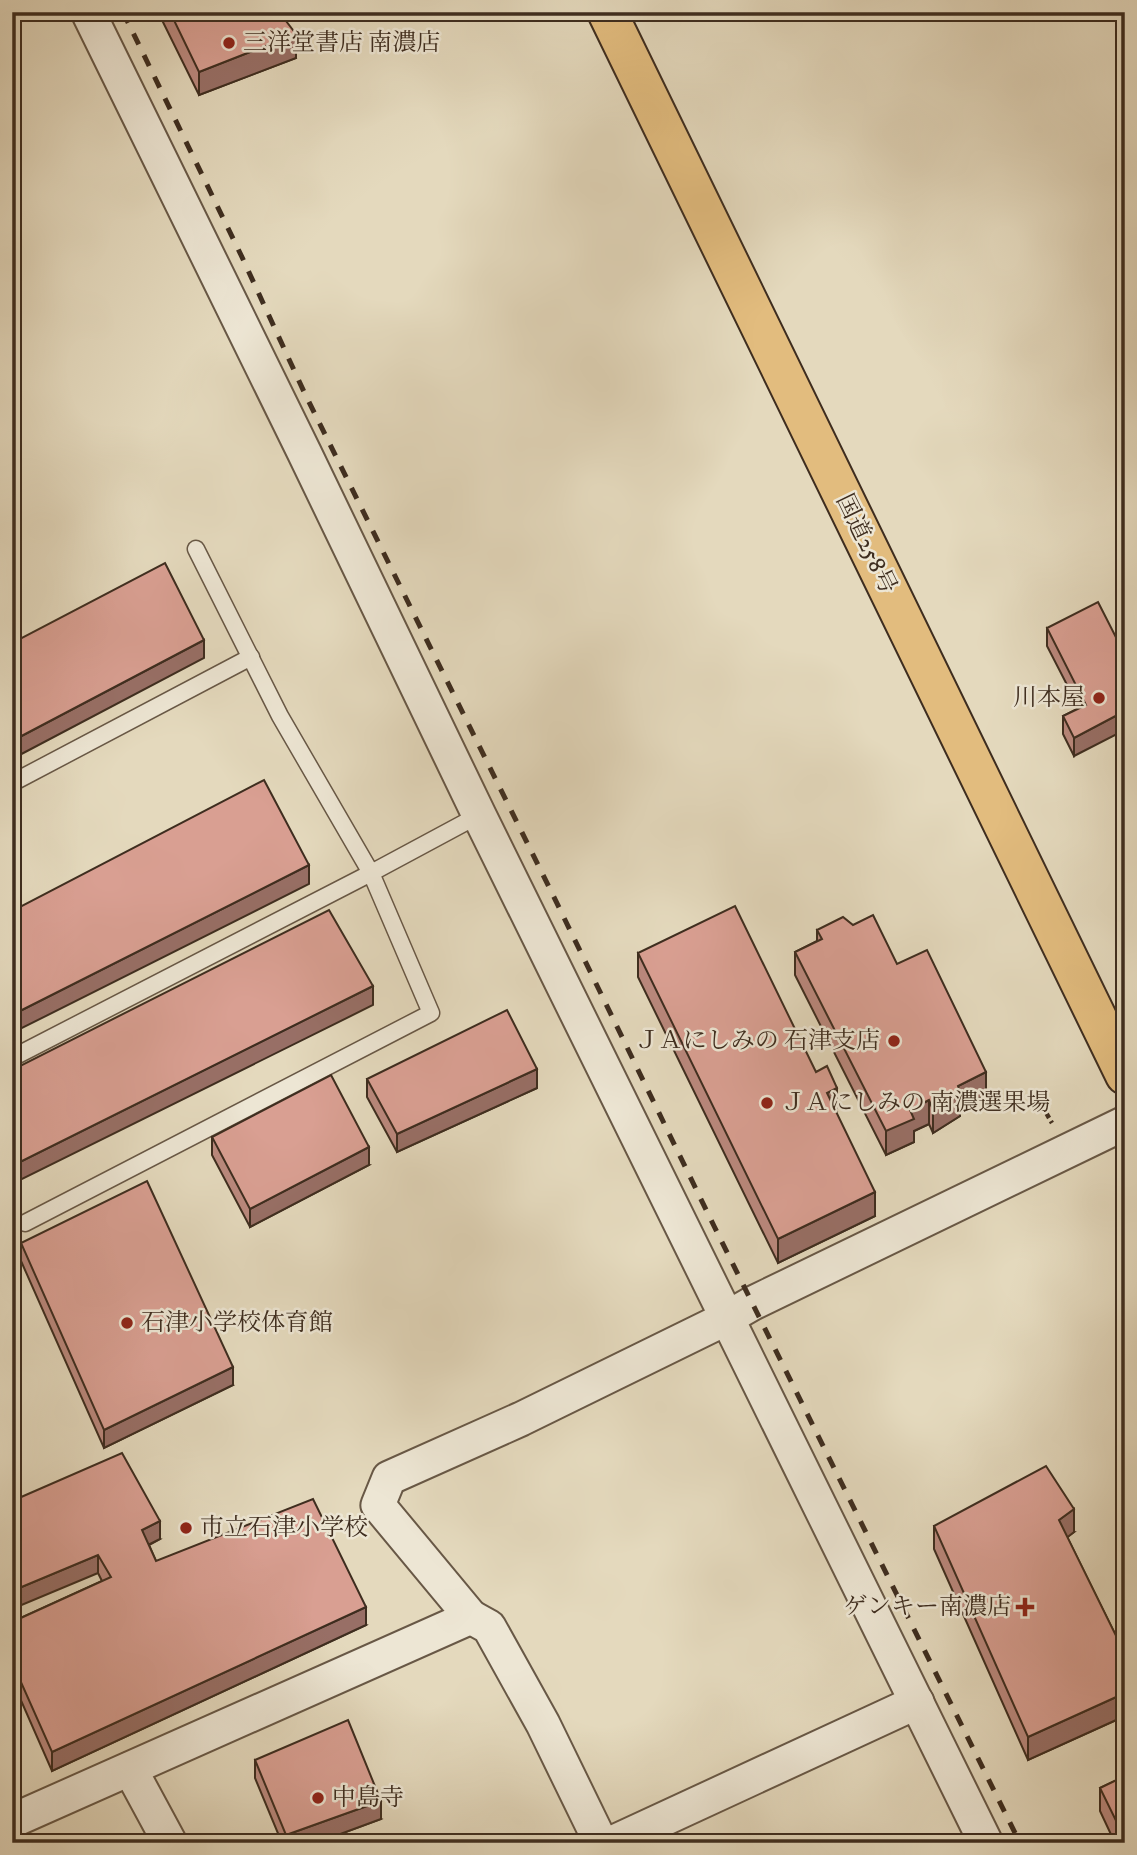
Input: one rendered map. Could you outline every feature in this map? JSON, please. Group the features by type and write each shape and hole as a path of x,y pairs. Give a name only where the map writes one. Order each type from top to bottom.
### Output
{"highway":[{"name":"国道258号","path":"607,12 1125,1075"}],"street":[{"path":"88,12 478,815 986,1843"},
{"path":"601,1843 543,1724 489,1627 471,1617 378,1505 389,1478 521,1419 1125,1123"},
{"path":"12,1821 471,1617"},
{"path":"612,1843 917,1702"},
{"path":"130,1769 170,1843"}],"lane":[{"path":"25,1223 431,1013 371,873 281,716 196,549"},
{"path":"12,783 251,657"},
{"path":"12,1058 478,815"}],"path":[{"path":"1038,1099 1056,1130"}],"building":[{"path":"170,12 279,12 296,34 199,72"},
{"path":"165,563 204,640 12,741 12,643"},
{"name":"川本屋","path":"1098,602 1125,655 1125,711 1074,738 1063,716 1086,705 1047,628"},
{"path":"264,780 309,865 12,1015 12,911"},
{"name":"ＪＡにしみの 南濃選果場","path":"735,906 816,1072 827,1066 837,1088 827,1093 875,1192 778,1239 638,953"},
{"path":"329,910 373,986 12,1166 12,1070"},
{"name":"ＪＡにしみの 石津支店","path":"873,915 897,964 927,950 986,1072 958,1086 960,1093 933,1110 929,1100 910,1110 914,1119 886,1131 795,952 822,939 817,930 843,917 853,925"},
{"path":"507,1010 537,1069 397,1134 367,1079"},
{"path":"331,1075 369,1147 250,1209 212,1137"},
{"name":"石津小学校体育館","path":"147,1181 233,1367 104,1430 21,1243"},
{"path":"122,1453 160,1521 142,1530 156,1561 313,1499 366,1607 52,1752 12,1662 12,1622 111,1577 98,1555 12,1591 12,1501"},
{"name":"ゲンキー南濃店","path":"1046,1466 1074,1509 1059,1520 1121,1646 1125,1641 1125,1693 1028,1737 934,1526"},
{"name":"中島寺","path":"348,1720 381,1801 286,1835 255,1760"},
{"path":"1125,1776 1125,1839 1100,1788"}],"railway":[{"path":"123,12 305,394 1020,1843"}],"place":[{"name":"三洋堂書店 南濃店","path":"229,43"},
{"name":"川本屋","path":"1099,698"},
{"name":"ＪＡにしみの 石津支店","path":"894,1041"},
{"name":"ＪＡにしみの 南濃選果場","path":"767,1103"},
{"name":"石津小学校体育館","path":"127,1323"},
{"name":"市立石津小学校","path":"186,1528"},
{"name":"ゲンキー南濃店","path":"1025,1607"},
{"name":"中島寺","path":"318,1798"}]}
